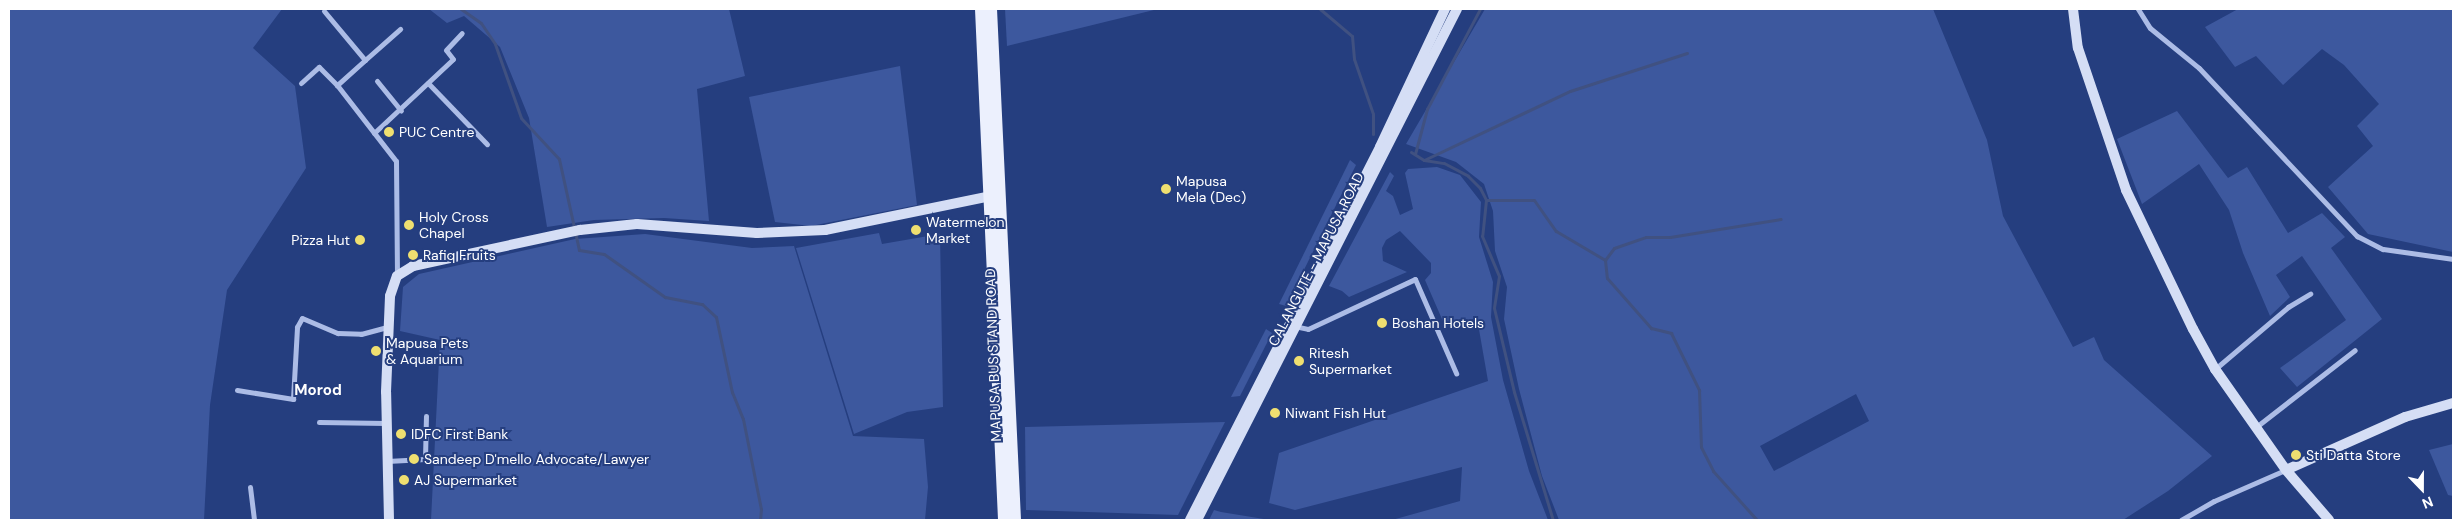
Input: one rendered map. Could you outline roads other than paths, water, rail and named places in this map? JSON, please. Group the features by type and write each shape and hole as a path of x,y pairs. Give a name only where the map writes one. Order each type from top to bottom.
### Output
{"main road":[{"name":"MAPUSA BUS STAND ROAD","path":"981,9 996,195 1015,520"},
{"name":"MAPUSA BUS STAND ROAD","path":"991,9 1004,520"}],"street":[{"name":"CALANGUTE - MAPUSA ROAD","path":"1197,520 1380,147 1444,9"},
{"name":"CALANGUTE - MAPUSA ROAD","path":"1190,520 1457,9"},
{"path":"2073,9 2078,48 2126,190 2215,369 2286,470 2329,520"},
{"path":"2138,9 2150,28 2199,68 2357,236 2383,249 2453,260"},
{"path":"324,11 365,60"},
{"path":"337,85 400,29"},
{"path":"374,133 401,111 452,59 446,50 462,33"},
{"path":"301,84 319,67 337,85 398,167 397,276 390,296 388,328 386,423 389,520"},
{"path":"377,81 401,111"},
{"path":"428,83 487,144"},
{"path":"397,276 413,266 576,231 637,224 757,234 825,230 996,195"},
{"path":"1293,326 1308,329 1415,279 1456,373"},
{"path":"2215,369 2288,307 2310,294"},
{"path":"237,390 293,399 297,327 302,318 338,333 361,334 388,328"},
{"path":"2256,427 2355,350"},
{"path":"2181,520 2214,501 2405,417 2453,403"},
{"path":"387,461 426,459 426,416"},
{"path":"319,422 386,423"},
{"path":"250,487 254,520"}],"waterway":[{"path":"461,9 481,23 495,44 521,118 559,159 579,250 604,254 665,297 702,304 716,317 732,392 743,419 761,509 760,520"},
{"path":"1320,9 1352,36 1354,59 1373,114 1373,134"},
{"path":"1415,154 1427,109 1480,9"},
{"path":"1424,160 1570,91 1687,53"},
{"path":"1411,152 1424,160 1444,163 1468,176 1480,188 1486,200 1482,236 1499,276 1494,308 1514,392 1553,520"},
{"path":"1486,200 1534,200 1556,231 1605,260 1607,278 1651,328 1671,333 1699,390 1701,447 1713,471 1757,520"},
{"path":"1605,260 1614,248 1646,237 1670,237 1781,219"}],"place":[{"name":"PUC Centre","path":"389,132"},
{"name":"Mapusa Mela (Dec)","path":"1166,189"},
{"name":"Holy Cross Chapel","path":"409,225"},
{"name":"Watermelon Market","path":"916,230"},
{"name":"Pizza Hut","path":"360,240"},
{"name":"Rafiq Fruits","path":"413,255"},
{"name":"Boshan Hotels","path":"1382,323"},
{"name":"Mapusa Pets & Aquarium","path":"376,351"},
{"name":"Ritesh Supermarket","path":"1299,361"},
{"name":"Niwant Fish Hut","path":"1275,413"},
{"name":"IDFC First Bank","path":"401,434"},
{"name":"Sti Datta Store","path":"2296,455"},
{"name":"Sandeep D'mello Advocate/Lawyer","path":"414,459"},
{"name":"AJ Supermarket","path":"404,480"}],"district":[{"name":"Morod","path":"318,391"}]}
